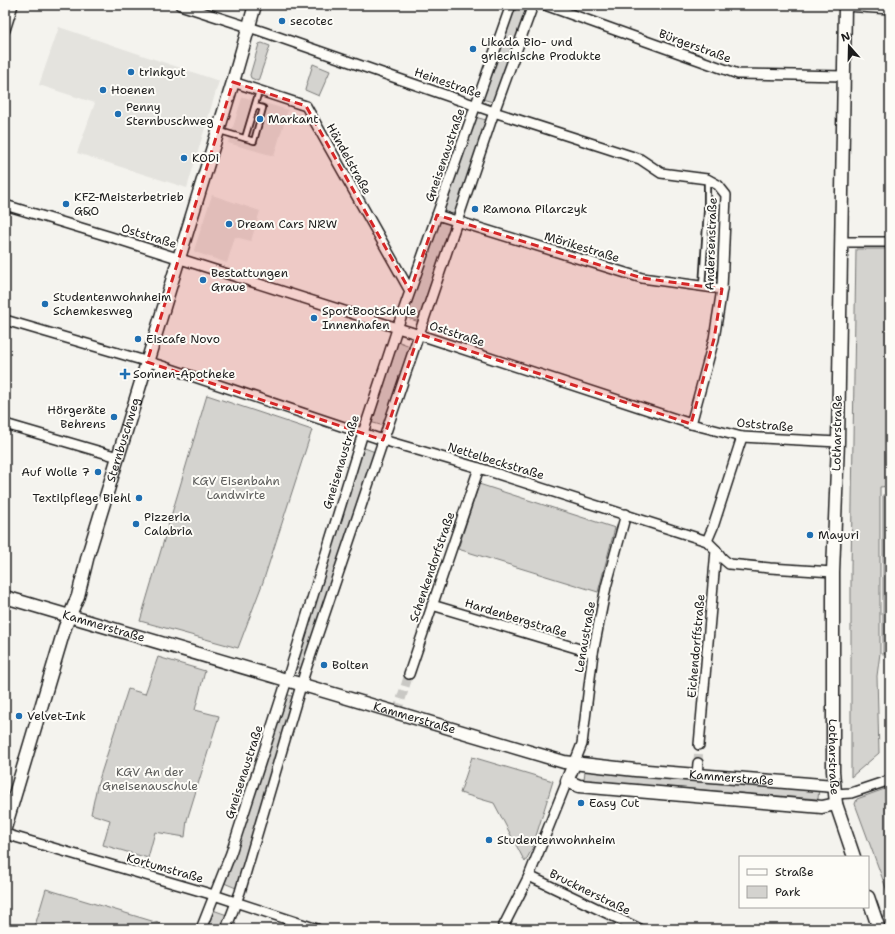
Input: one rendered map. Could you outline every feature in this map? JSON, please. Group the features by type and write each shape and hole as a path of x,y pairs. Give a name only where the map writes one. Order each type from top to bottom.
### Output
{"street":[{"path":"5,30 13,5"},
{"name":"Heinestraße","path":"180,5 494,112 640,159 661,173 707,179"},
{"name":"Sternbuschweg","path":"5,828 65,627 71,616 78,596 88,555 148,362 255,5"},
{"name":"Gneisenaustraße","path":"201,929 231,853 287,680 397,327 510,5"},
{"path":"226,929 236,903 301,684 494,112 533,5"},
{"name":"Bürgerstraße","path":"545,5 738,74 843,76"},
{"path":"845,6 890,9"},
{"name":"Lotharstraße","path":"845,6 838,442 833,572 834,795 854,856"},
{"name":"Händelstraße","path":"233,82 306,106 410,291"},
{"name":"Andersenstraße","path":"691,424 714,339 722,289 726,195 718,185 707,179"},
{"name":"Oststraße","path":"5,205 419,334 691,424 742,437 838,442"},
{"name":"Mörikestraße","path":"437,215 642,278 722,289"},
{"path":"841,242 890,242"},
{"name":"Nettelbeckstraße","path":"5,320 148,362 383,440 479,468 707,541 722,558 730,564 833,572"},
{"path":"5,424 118,457"},
{"path":"707,541 713,527 742,437"},
{"name":"Schenkendorfstraße","path":"409,674 479,468"},
{"name":"Lenaustraße","path":"574,764 582,744 593,653 606,588 626,514"},
{"name":"Eichendorffstraße","path":"699,745 716,550"},
{"name":"Kammerstraße","path":"5,597 574,764 698,769 834,795 851,793 890,780"},
{"name":"Hardenbergstraße","path":"432,605 593,653"},
{"path":"502,929 529,876 574,764"},
{"name":"Kammerstraße","path":"567,781 579,786 822,807 834,795"},
{"name":"Kortumstraße","path":"5,834 214,895 316,929"},
{"name":"Brucknerstraße","path":"529,876 640,929"},
{"path":"869,901 879,929"}],"lane":[{"path":"245,138 259,91"},
{"path":"218,131 254,141 263,108 255,106"},
{"name":"Andersenstraße","path":"702,287 707,211 707,179"}],"highlighted area":[{"path":"233,82 306,106 410,291 437,215 642,278 722,289 714,339 691,424 419,334 383,440 147,362"}],"shaded area":[{"path":"59,27 219,81 187,188 77,153 95,103 39,85"},
{"name":"Markant","path":"244,97 288,110 274,156 228,143 242,98"},
{"name":"Dream Cars NRW","path":"212,195 260,211 251,241 235,237 227,263 195,252 194,250"}],"green space":[{"path":"515,5 528,8 493,102 482,99"},
{"path":"262,43 270,46 258,81 251,78 250,75 259,44"},
{"path":"313,64 330,71 319,96 305,90"},
{"path":"475,117 486,120 454,216 443,212"},
{"path":"440,220 451,224 419,322 405,317"},
{"path":"856,249 890,249 890,486 880,487 880,653 877,676 879,753 851,777 851,568"},
{"path":"397,341 410,346 384,426 370,422"},
{"name":"KGV Eisenbahn Landwirte","path":"207,395 312,430 263,582 238,648 140,621"},
{"path":"362,447 375,452 302,669 294,666"},
{"path":"479,484 615,528 598,592 458,549"},
{"path":"883,495 890,495 890,654 883,654"},
{"name":"KGV An der Gneisenauschule","path":"158,657 205,671 195,710 219,716 187,820 185,837 155,832 148,858 103,845 110,820 91,814 97,786 128,689 145,694"},
{"path":"286,694 294,697 236,888 224,883 235,855"},
{"path":"472,757 553,781 532,849 525,862 494,803 460,793"},
{"path":"585,770 819,788 818,799 584,781"},
{"path":"890,787 890,899 855,804 857,799"},
{"path":"46,889 165,925 163,929 34,929"},
{"path":"213,910 227,915 221,929 206,929"}],"tunnel":[{"path":"397,712 409,674"},
{"path":"698,763 699,745"}],"place":[{"name":"secotec","path":"282,21"},
{"name":"Likada Bio- und griechische Produkte","path":"473,49"},
{"name":"trinkgut","path":"131,72"},
{"name":"Hoenen","path":"103,90"},
{"name":"Penny Sternbuschweg","path":"118,114"},
{"name":"Markant","path":"260,119"},
{"name":"KODi","path":"184,158"},
{"name":"KFZ-Meisterbetrieb G&O","path":"66,204"},
{"name":"Ramona Pilarczyk","path":"475,209"},
{"name":"Dream Cars NRW","path":"229,224"},
{"name":"Bestattungen Graue","path":"203,280"},
{"name":"Studentenwohnheim Schemkesweg","path":"45,304"},
{"name":"SportBootSchule Innenhafen","path":"314,318"},
{"name":"Eiscafe Novo","path":"138,339"},
{"name":"Sonnen-Apotheke","path":"125,374"},
{"name":"Hörgeräte Behrens","path":"114,417"},
{"name":"Auf Wolle 7","path":"98,472"},
{"name":"Textilpflege Biehl","path":"139,498"},
{"name":"Pizzeria Calabria","path":"136,524"},
{"name":"Mayuri","path":"810,535"},
{"name":"Bolten","path":"324,665"},
{"name":"Velvet-Ink","path":"19,716"},
{"name":"Easy Cut","path":"581,803"},
{"name":"Studentenwohnheim","path":"489,840"}]}
